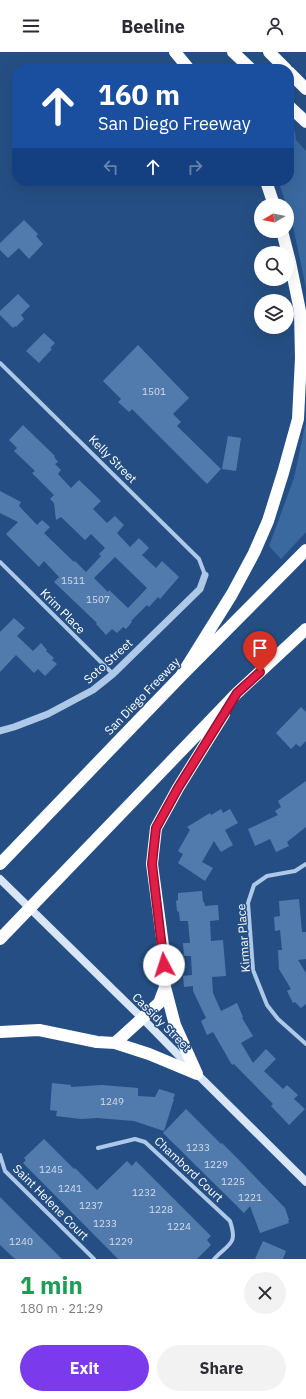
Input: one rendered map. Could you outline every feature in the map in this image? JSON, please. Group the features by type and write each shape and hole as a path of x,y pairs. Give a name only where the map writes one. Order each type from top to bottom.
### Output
{"highway":[{"path":"175,52 185,64"},
{"path":"233,52 246,64"},
{"path":"269,52 281,64"},
{"path":"294,77 306,89"},
{"path":"294,111 306,122"},
{"path":"268,186 272,198"},
{"path":"181,676 232,594 254,553 268,521 298,419 301,358 300,311 284,238"},
{"name":"San Diego Freeway","path":"0,864 181,676 306,550"},
{"path":"0,939 237,693 306,629"},
{"path":"197,1074 175,1025 165,987 164,953 152,864 156,828 178,788 237,693"},
{"path":"115,1043 159,1003 165,987"},
{"path":"0,1032 39,1030 97,1042 115,1043 149,1054 197,1074"}],"main road":[{"name":"Cassidy Street","path":"0,879 306,1182"}],"street":[{"name":"Kelly Street","path":"0,363 199,559 205,575"},
{"name":"Krim Place","path":"0,562 112,674"},
{"name":"Soto Street","path":"0,730 14,727 48,714 93,690 112,674 200,589 205,575"},
{"name":"Kirmar Place","path":"306,864 295,871 267,876 254,885 248,903 253,970 268,1005 278,1018 306,1044"},
{"name":"Chambord Court","path":"98,1148 135,1139 145,1142 230,1221 234,1238 230,1246 224,1248 214,1259"},
{"name":"Saint Helene Court","path":"0,1155 5,1171 94,1259"}],"shaded area":[{"path":"294,131 296,140 306,151 306,288 294,231 294,198 284,198 280,186 294,186"},
{"path":"306,421 306,532 281,559 269,546 294,478"}],"building":[{"path":"24,220 38,234 36,236 43,244 29,259 19,248 8,258 0,250 0,243"},
{"path":"18,294 30,306 21,315 24,319 13,328 0,315 0,311"},
{"path":"44,333 55,343 50,348 52,349 39,363 26,351"},
{"path":"138,345 189,398 173,414 181,422 177,426 221,469 207,484 132,409 129,412 118,402 121,399 103,381"},
{"path":"23,425 55,456 54,457 58,462 55,464 61,470 58,474 71,488 79,480 101,501 93,509 107,523 115,516 124,525 117,533 130,547 139,538 149,548 142,555 156,568 162,561 179,577 160,599 158,597 149,607 147,605 131,621 132,622 126,629 123,627 117,633 112,629 106,635 96,624 97,623 54,582 59,577 44,561 39,567 6,534 18,522 0,513 0,491 21,502 19,506 37,525 42,520 50,527 44,533 86,572 101,556 99,554 105,548 91,534 85,540 61,517 56,520 54,503 50,499 54,495 32,473 35,471 14,451 17,448 9,440","holes":["115,557 147,588 128,608 109,590 108,592 94,578"]},
{"path":"228,436 241,438 236,471 222,469"},
{"path":"14,618 25,628 17,636 33,651 41,643 47,650 46,651 54,658 52,660 57,664 45,676 38,669 34,673 16,655 0,672 0,632"},
{"path":"301,707 306,712 306,741 300,747 296,744 291,749 276,733"},
{"path":"306,781 306,827 287,842 289,846 276,852 270,839 255,846 248,829 278,815 275,811 281,807 278,801"},
{"path":"221,809 223,813 230,809 238,823 225,830 233,845 221,852 214,841 202,862 213,868 205,881 178,863 183,854 178,851 190,830 187,827 210,813 211,815"},
{"path":"202,891 205,906 218,905 219,920 210,921 211,941 223,940 226,976 212,977 213,993 221,1011 237,1003 243,1017 242,1018 253,1036 241,1043 253,1063 266,1049 276,1059 264,1071 283,1089 287,1085 298,1095 294,1099 305,1109 289,1125 271,1106 273,1104 234,1064 232,1065 213,1032 207,1035 201,1021 206,1018 193,991 193,986 184,987 183,976 192,975 191,956 184,956 183,943 190,943 188,921 180,921 176,901 178,900 178,893"},
{"path":"299,899 302,932 306,932 306,959 298,960 306,973 306,1004 301,1008 295,1002 293,1003 287,991 291,989 279,969 278,950 282,950 280,930 275,931 274,917 280,916 279,901"},
{"path":"52,1083 71,1085 71,1087 102,1085 138,1088 138,1096 155,1097 159,1089 175,1094 164,1131 134,1121 97,1118 81,1119 56,1116 57,1111 50,1110"},
{"path":"186,1109 237,1158 285,1208 289,1223 260,1233 250,1206 244,1213 163,1133"},
{"path":"44,1139 97,1190 127,1161 132,1166 136,1161 211,1236 207,1240 211,1245 197,1259 118,1259 23,1163 26,1160 24,1158"},
{"path":"0,1197 62,1259 15,1259 0,1245"},
{"path":"263,1241 286,1251 283,1259 255,1259"}],"route":[{"path":"164,965 164,953 152,864 156,828 178,788 237,693 260,672"}]}
